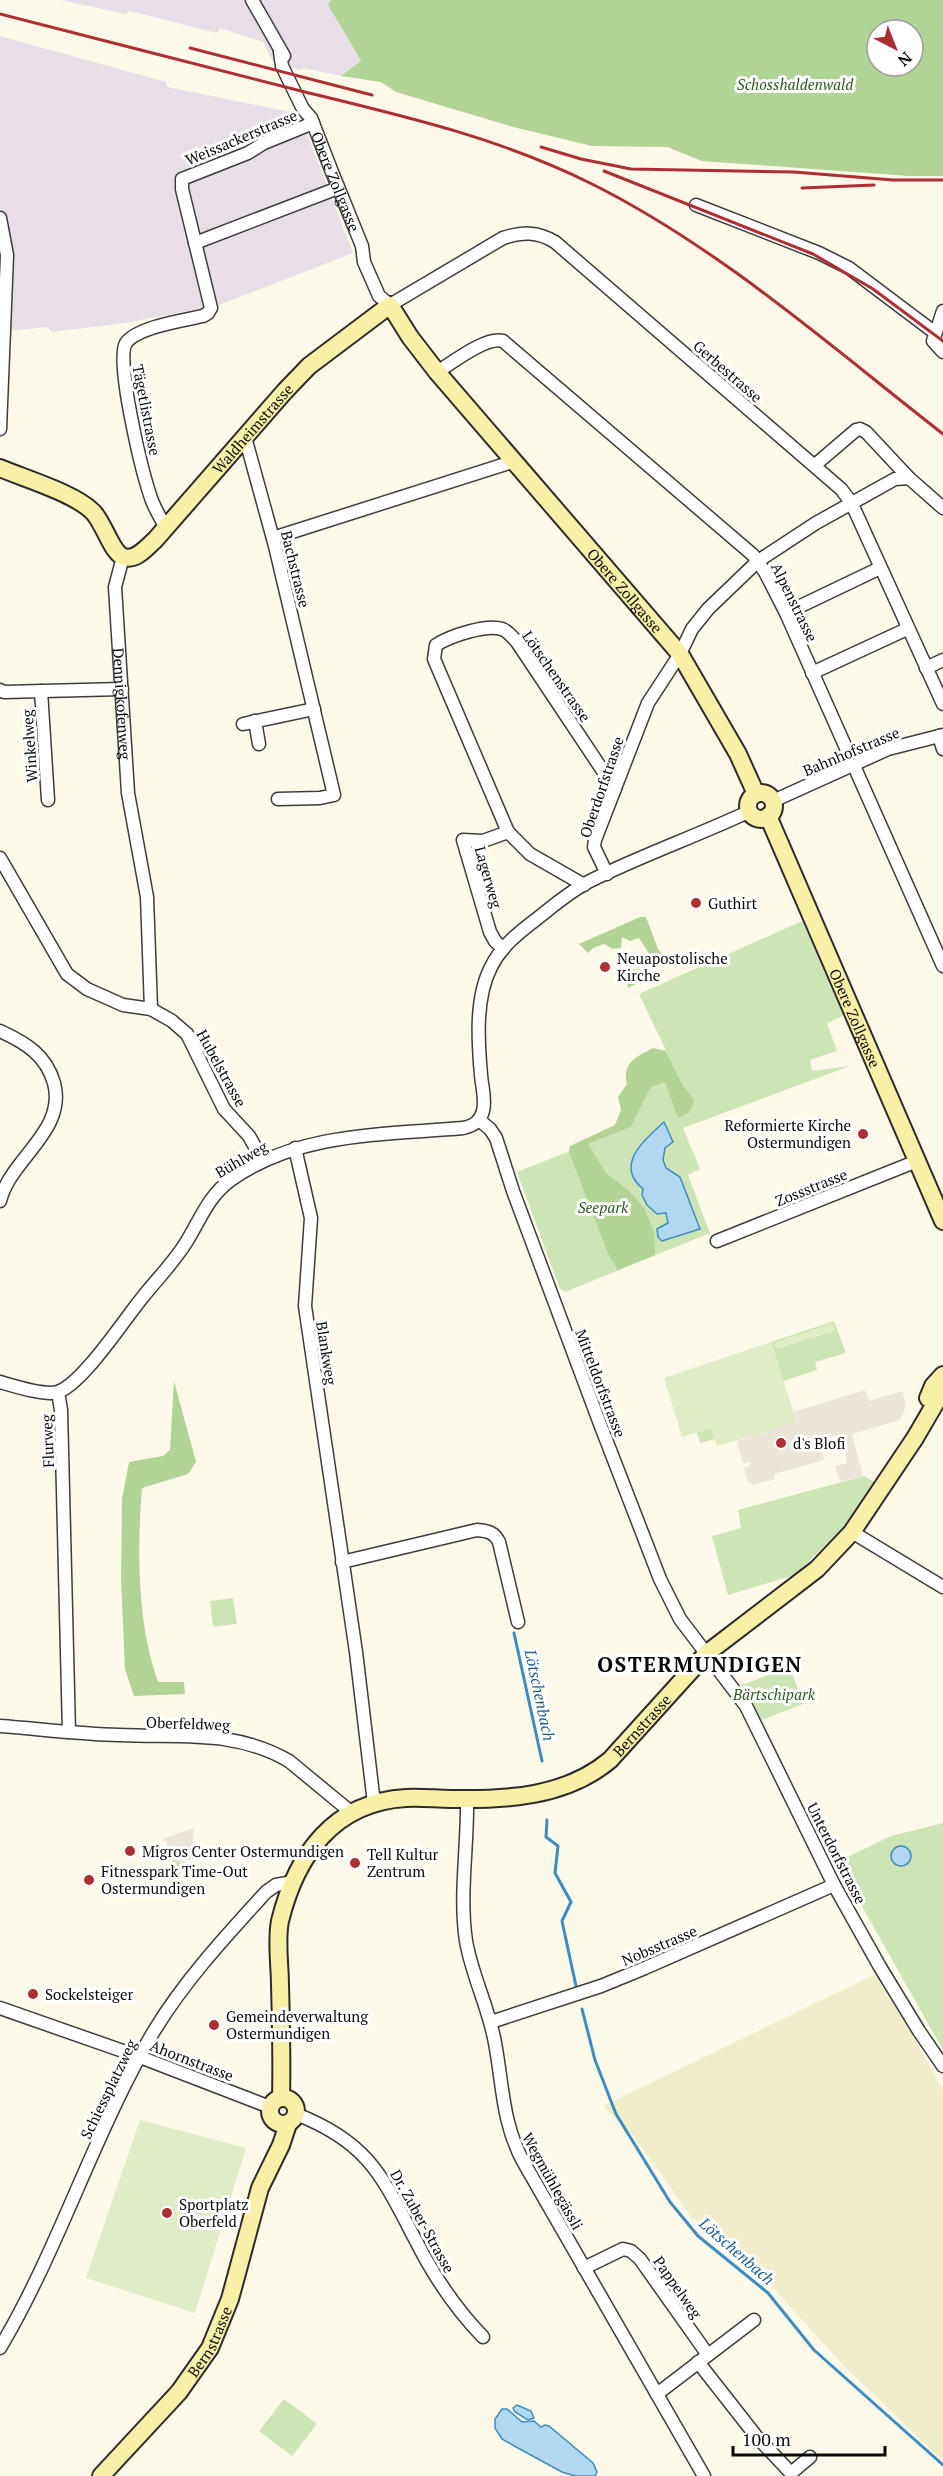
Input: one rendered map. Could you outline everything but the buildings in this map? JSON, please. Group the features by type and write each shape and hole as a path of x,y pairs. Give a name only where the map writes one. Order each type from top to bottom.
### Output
{"street":[{"name":"Obere Zollgasse","path":"252,0 280,52 282,66 311,121 362,246 364,262 379,296 390,305 410,338 437,372 680,654 738,754 756,794"},
{"name":"Weissackerstrasse","path":"182,179 248,153 311,121"},
{"name":"Tägetlistrasse","path":"166,528 150,497 133,422 122,358 124,348 133,337 148,330 208,313 212,308 182,189 182,179"},
{"path":"195,243 338,188"},
{"path":"696,205 819,253 849,268 934,332"},
{"path":"0,218 8,255 0,429"},
{"name":"Gerbestrasse","path":"390,305 503,238 523,233 546,236 842,489 851,502 943,704"},
{"name":"Waldheimstrasse","path":"123,557 138,555 166,528 309,366 390,305"},
{"path":"943,311 934,332 933,341 943,352"},
{"name":"Alpenstrasse","path":"437,372 487,342 503,341 758,561 786,613 855,764 943,966"},
{"path":"815,465 860,429 866,432 904,478 943,508"},
{"name":"Bachstrasse","path":"245,437 273,538 334,795 320,798 278,799"},
{"path":"273,538 515,461"},
{"path":"0,468 72,498 89,508 105,527 115,550 123,557"},
{"name":"Oberdorfstrasse","path":"607,874 594,845 644,713 654,693 680,654 692,629 708,609 758,561 851,502 904,478"},
{"name":"Dennigkofenweg","path":"123,557 115,587 128,794 147,897 151,1009"},
{"path":"786,613 880,568"},
{"name":"Lötschenstrasse","path":"508,831 434,658 436,645 449,637 490,628 504,629 517,642 615,789"},
{"path":"812,673 908,629"},
{"path":"926,668 943,660"},
{"name":"Winkelweg","path":"0,690 4,692 122,689"},
{"name":"Winkelweg","path":"41,691 48,800"},
{"path":"259,744 249,722 314,709"},
{"path":"941,736 943,749"},
{"name":"Bahnhofstrasse","path":"771,809 888,749 941,736"},
{"path":"765,793 771,809 758,818 750,811 749,803 756,794 765,793"},
{"name":"Obere Zollgasse","path":"771,809 943,1221"},
{"path":"295,1148 327,1140 468,1127 479,1120 484,1104 481,1070 481,998 490,968 503,949 531,923 584,885 750,811"},
{"path":"508,831 530,854 584,885"},
{"name":"Lagerweg","path":"503,949 490,933 463,840 483,841 508,831"},
{"name":"Hubelstrasse","path":"0,858 67,974 87,989 123,1005 151,1009 172,1021 187,1034 224,1109 249,1136 263,1161"},
{"path":"0,1031 30,1046 39,1055 50,1070 56,1092 55,1112 47,1128 2,1186 0,1201"},
{"name":"Mitteldorfstrasse","path":"479,1120 490,1128 496,1137 553,1299 660,1579 680,1619 706,1654"},
{"name":"Bühlweg","path":"207,1203 226,1183 263,1161 295,1148"},
{"name":"Blankweg","path":"295,1148 311,1218 305,1306 356,1652 374,1803"},
{"name":"Zossstrasse","path":"717,1241 917,1161"},
{"name":"Flurweg","path":"69,1732 61,1410 58,1392 67,1387 87,1367 179,1252 207,1203"},
{"name":"Bernstrasse","path":"936,1413 927,1399 933,1386 943,1375"},
{"path":"0,1382 49,1393 58,1392"},
{"name":"Bernstrasse","path":"108,2473 179,2392 210,2348 230,2299 264,2177 281,2145 291,2040 288,1901 292,1882 310,1849 329,1828 352,1813 374,1803 407,1797 467,1799 541,1793 569,1785 595,1772 610,1760 706,1654 817,1569 852,1532 915,1438 936,1413 937,1403 943,1390"},
{"path":"342,1562 477,1530 489,1531 496,1536 499,1542 518,1622"},
{"path":"852,1532 943,1587"},
{"name":"Unterdorfstrasse","path":"706,1654 746,1706 834,1885 885,1976 943,2066"},
{"name":"Oberfeldweg","path":"0,1726 69,1732 238,1740 289,1761 352,1813"},
{"name":"Wegmühlegässli","path":"467,1799 464,1922 473,1969 491,2022 504,2111 513,2142 704,2476"},
{"name":"Schiessplatzweg","path":"0,2348 31,2291 140,2057 162,2018 193,1977 266,1892 276,1885 292,1882"},
{"name":"Nobsstrasse","path":"491,2022 601,1986 834,1885"},
{"name":"Ahornstrasse","path":"0,2008 284,2111"},
{"name":"Dr. Zuber-Strasse","path":"284,2111 333,2131 355,2147 374,2166 390,2188 438,2280 461,2314 483,2337"},
{"name":"Pappelweg","path":"584,2268 620,2250 631,2251 640,2259 703,2359 756,2436 791,2473 810,2457"},
{"path":"657,2394 754,2320"}],"shaded area":[{"path":"61,0 331,0 328,5 361,62 341,76 303,68 301,70 273,62 263,42 220,28 217,33 130,11 125,14"},
{"path":"0,36 166,82 167,87 296,113 308,137 353,253 219,305 125,323 52,332 47,327 9,331 9,250 0,208"},
{"path":"865,1390 869,1401 902,1391 906,1406 900,1420 852,1434 863,1476 840,1482 835,1466 847,1463 845,1454 847,1453 843,1441 835,1435 819,1442 824,1460 774,1474 775,1479 752,1485 751,1482 749,1483 744,1468 750,1466 750,1462 743,1463 737,1441 796,1423 793,1412"},
{"path":"194,1828 191,1860 185,1860 184,1863 162,1856 167,1852 167,1843 162,1839"},
{"path":"878,1973 943,2090 943,2461 843,2365 773,2288 691,2217 633,2135 603,2106"}],"green space":[{"name":"Schosshaldenwald","path":"331,0 943,0 943,176 909,176 702,161 667,147 592,146 513,127 396,92 381,82 341,76 361,61 328,5"},
{"path":"640,917 646,917 658,949 665,958 652,965 649,973 643,979 628,988 626,974 632,969 642,970 644,962 652,958 639,938 630,941 622,937 621,948 613,949 604,944 593,948 588,953 579,944"},
{"name":"Seepark","path":"802,921 843,1016 827,1023 837,1051 810,1060 812,1071 850,1066 683,1128 700,1169 688,1175 710,1233 565,1292 560,1289 517,1172 631,1127 651,1087 665,1081 678,1117 689,1113 695,1101 682,1084 639,994"},
{"name":"Seepark","path":"653,1048 666,1051 682,1084 695,1101 689,1113 678,1118 665,1082 651,1087 631,1127 588,1144 606,1173 629,1191 644,1208 654,1232 655,1255 618,1270 609,1256 569,1152 570,1146 615,1125 621,1110 618,1097 627,1084 629,1065"},
{"path":"834,1321 846,1353 815,1362 817,1370 783,1381 771,1342","holes":["822,1327 776,1348 775,1343"]},
{"path":"832,1323 835,1331 777,1349 775,1343"},
{"path":"771,1342 797,1423 717,1446 711,1428 682,1437 664,1378"},
{"path":"174,1381 196,1462 188,1474 142,1488 139,1561 142,1611 158,1682 184,1682 185,1694 134,1696 125,1669 121,1580 122,1499 129,1462 163,1456 170,1450"},
{"path":"711,1428 715,1439 700,1443 697,1432"},
{"path":"864,1476 874,1482 846,1525 795,1575 728,1595 712,1536 741,1528 738,1510"},
{"path":"233,1598 237,1624 213,1627 210,1601"},
{"name":"Bärtschipark","path":"790,1667 803,1704 762,1720 739,1686"},
{"path":"943,1823 943,2050 837,1862 891,1836"},
{"path":"173,1859 185,1864 177,1881 165,1876"},
{"name":"Sportplatz Oberfeld","path":"140,2120 246,2148 195,2313 86,2278"},
{"path":"284,2399 317,2424 292,2456 259,2431"}],"water":[{"path":"664,1122 673,1142 665,1148 663,1160 666,1168 680,1177 700,1229 662,1241 658,1237 657,1229 668,1223 666,1213 657,1214 647,1205 642,1195 643,1189 631,1171 635,1153"},
{"path":"901,1846 908,1849 911,1856 908,1863 901,1866 894,1863 891,1856 894,1849"},
{"path":"517,2405 531,2411 534,2418 528,2420 515,2412 513,2408"},
{"path":"502,2409 507,2409 522,2422 534,2421 541,2427 549,2426 593,2463 597,2472 595,2476 575,2476 562,2472 502,2439 495,2428 495,2419"}],"waterway":[{"name":"Lötschenbach","path":"514,1633 542,1761"},
{"name":"Lötschenbach","path":"547,1820 546,1837 558,1846 555,1873 571,1902 562,1921 576,1986"},
{"name":"Lötschenbach","path":"582,2009 595,2060 616,2114 670,2202 698,2236 768,2293 814,2350 943,2465"}],"railway":[{"path":"0,14 413,119 522,153 557,168 639,210 730,268 943,434"},
{"path":"190,48 372,95"},
{"path":"541,147 581,159 631,169 794,172 893,180 943,180"},
{"path":"604,171 813,254 873,289 943,341"},
{"path":"802,188 874,185"}],"place":[{"name":"Guthirt","path":"696,903"},
{"name":"Neuapostolische Kirche","path":"605,967"},
{"name":"Reformierte Kirche Ostermundigen","path":"863,1134"},
{"name":"d's Blofi","path":"781,1443"},
{"name":"Migros Center Ostermundigen","path":"130,1851"},
{"name":"Tell Kultur Zentrum","path":"355,1863"},
{"name":"Fitnesspark Time-Out Ostermundigen","path":"89,1880"},
{"name":"Sockelsteiger","path":"33,1994"},
{"name":"Gemeindeverwaltung Ostermundigen","path":"214,2025"},
{"name":"Sportplatz Oberfeld","path":"167,2213"}],"district":[{"name":"OSTERMUNDIGEN","path":"700,1664"}]}
